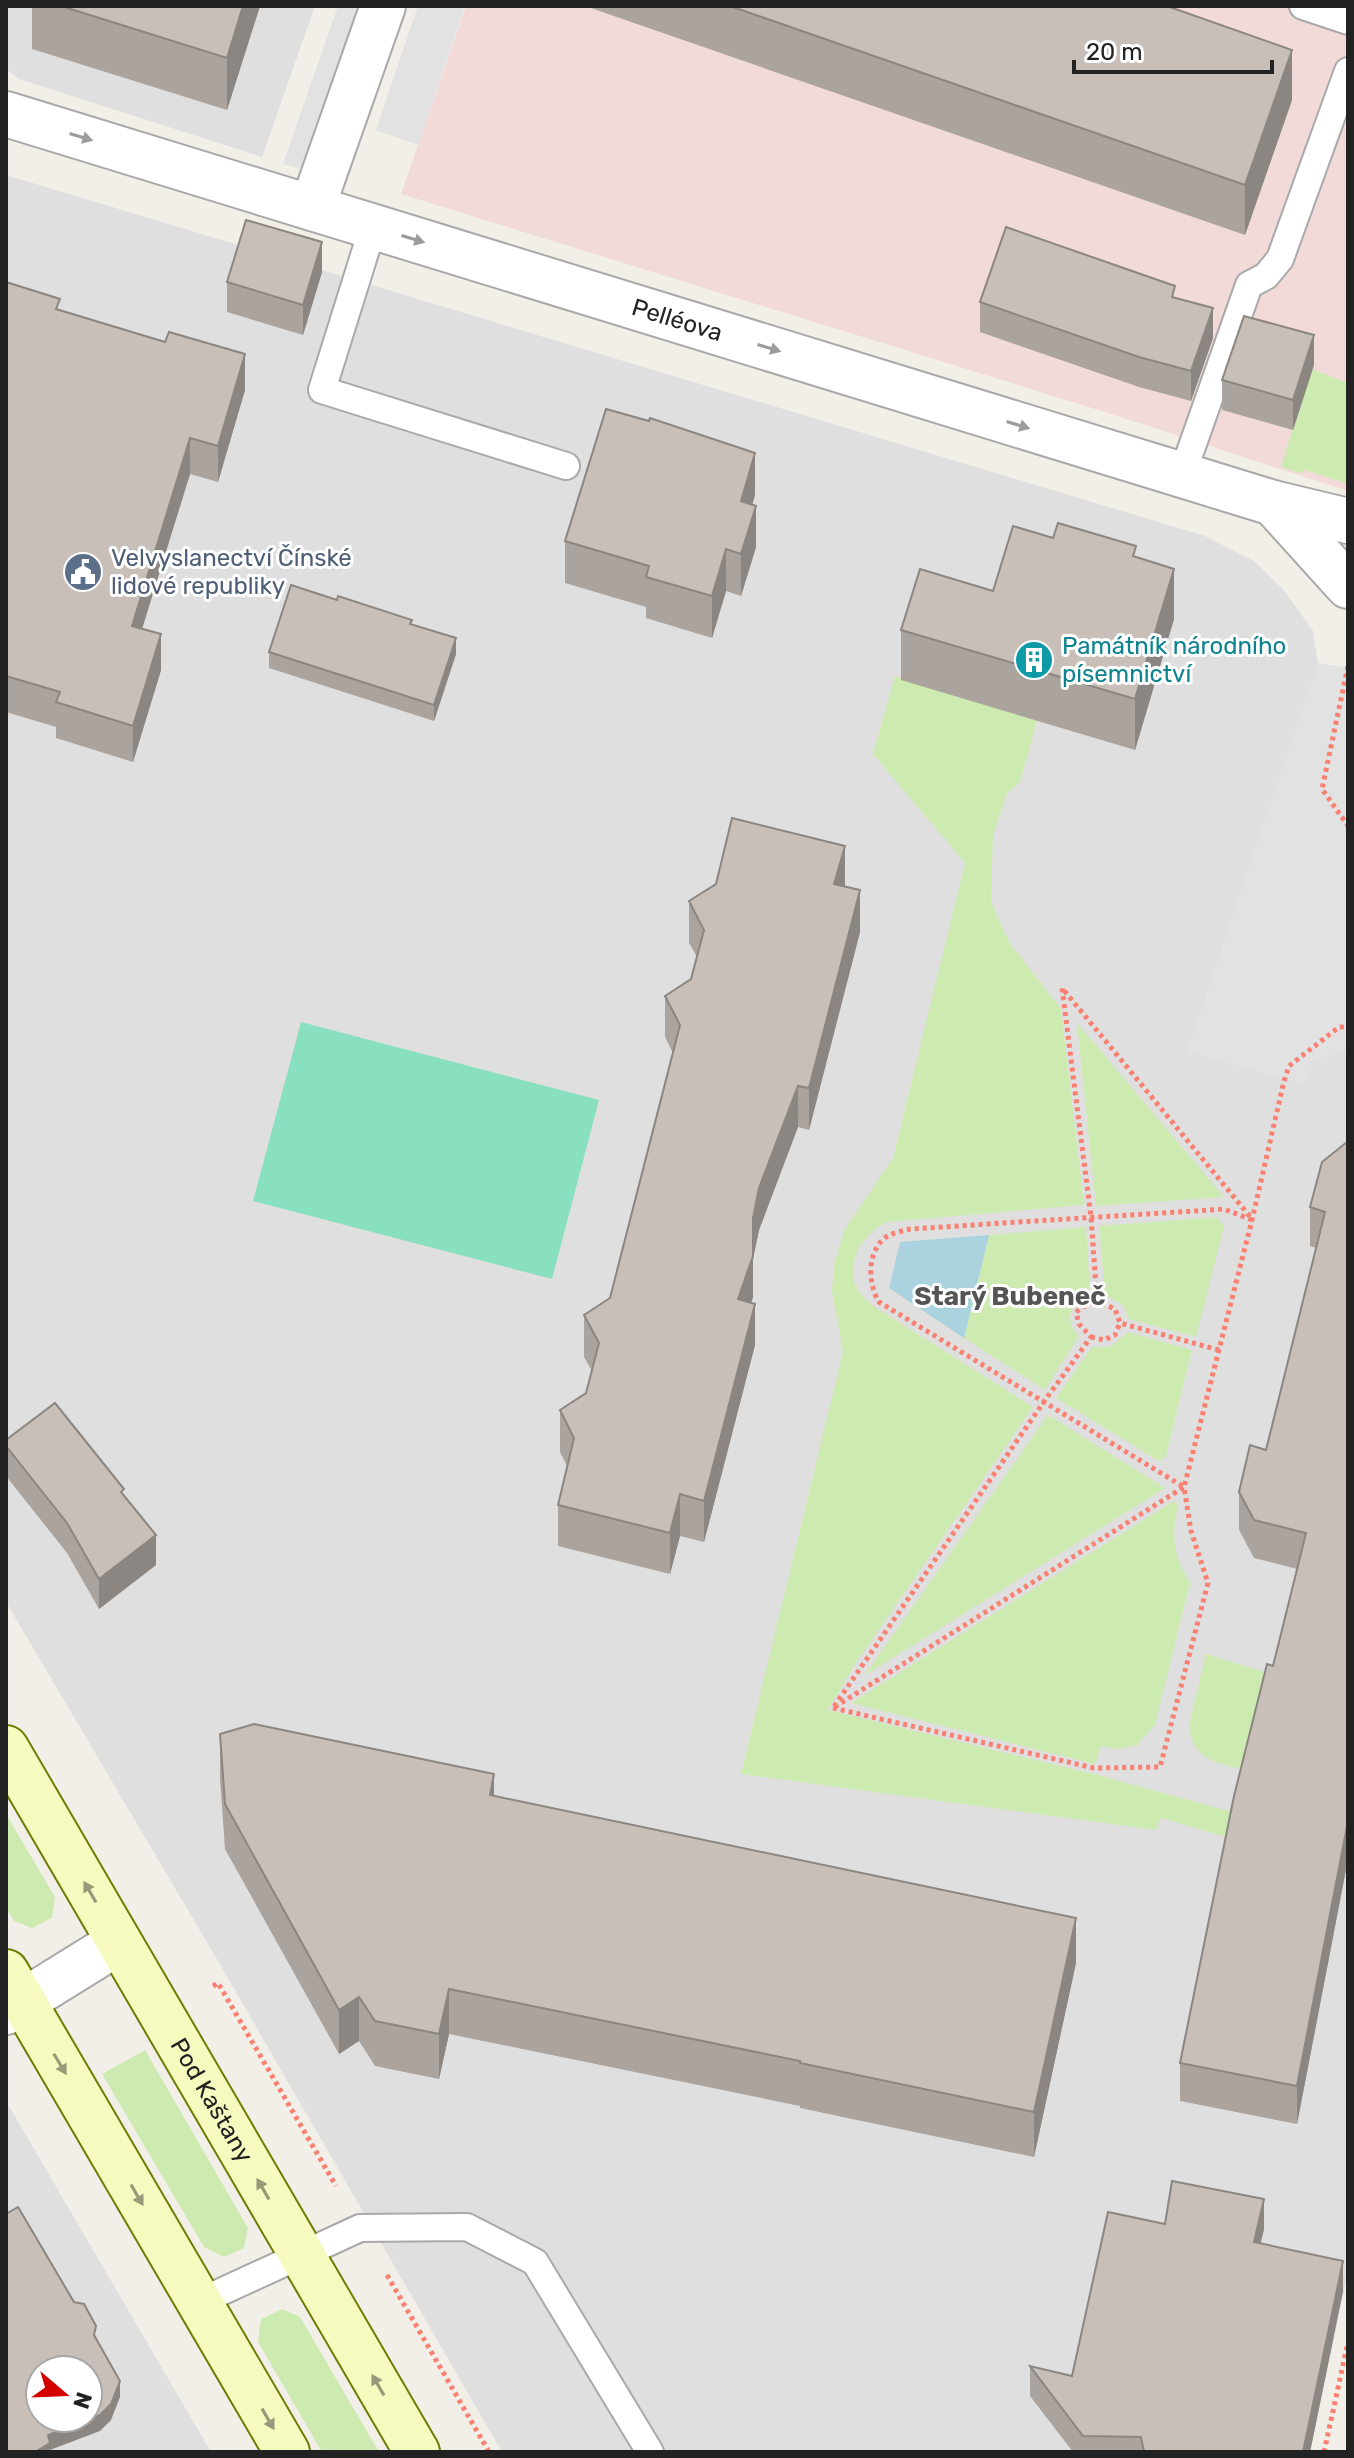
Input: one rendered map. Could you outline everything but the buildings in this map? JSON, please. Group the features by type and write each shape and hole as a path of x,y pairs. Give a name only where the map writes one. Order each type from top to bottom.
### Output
{"main road":[{"name":"Pod Kaštany","path":"6,1748 417,2452"},
{"path":"12,1995 287,2452"}],"street":[{"path":"312,208 383,6"},
{"name":"Pelléova","path":"6,114 1273,503 1348,521"},
{"path":"1273,503 1348,586"},
{"path":"12,1995 119,1942"}],"lane":[{"path":"1303,6 1348,21"},
{"path":"1182,475 1249,285 1266,276 1280,259 1348,71"},
{"path":"373,227 322,390 566,466"},
{"path":"199,2302 360,2228 467,2227 535,2262 650,2452"}],"path":[{"path":"1348,666 1322,789 1348,826"},
{"path":"1097,1301 1091,1217 1062,988 1252,1220"},
{"path":"833,1708 1094,1768 1160,1767 1208,1583 1191,1531 1184,1487 1289,1066 1339,1027 1348,1027"},
{"path":"1184,1487 879,1302 871,1288 873,1259 880,1243 888,1235 910,1229 1224,1209 1252,1220"},
{"path":"1097,1301 1115,1309 1120,1323 1115,1335 1104,1340 1091,1337 1079,1324 1076,1312 1097,1301"},
{"path":"1120,1323 1219,1350"},
{"path":"833,1708 1091,1337"},
{"path":"833,1708 1184,1487"},
{"path":"1324,2452 1348,2342"}],"shaded area":[{"path":"6,6 315,6 262,157 19,79 6,69"},
{"path":"338,6 359,6 302,169 283,164"},
{"path":"418,6 465,6 418,145 376,130"},
{"path":"466,6 1348,6 1348,491 1108,413 401,194"},
{"path":"6,175 1205,536 1254,561 1283,589 1313,631 1318,663 1348,668 1348,2273 1310,2452 502,2452 6,1602"},
{"path":"1318,663 1348,668 1348,1049 1317,1060 1301,1083 1187,1052"},
{"path":"6,2101 211,2452 6,2452"}],"green space":[{"path":"1312,369 1348,383 1348,484 1305,470 1301,473 1281,467"},
{"path":"895,676 1037,721 1020,782 1007,793 993,835 991,902 1009,942 1061,1009 1084,1205 887,1222 870,1234 858,1251 854,1262 854,1282 873,1306 1033,1407 857,1661 828,1710 1094,1774 1239,1814 1233,1839 1161,1818 1156,1830 741,1774 843,1352 832,1292 834,1264 845,1229 893,1158 965,863 873,754"},
{"path":"301,1022 599,1100 552,1279 253,1201"},
{"path":"1077,1023 1224,1197 1096,1206"},
{"path":"1217,1217 1224,1226 1196,1337 1129,1319 1123,1305 1105,1295 1099,1226"},
{"path":"1086,1227 1090,1293 1071,1312 1071,1324 1079,1336 1045,1390 964,1338 989,1235"},
{"path":"1128,1332 1192,1350 1166,1456 1159,1461 1056,1398 1092,1347 1110,1347"},
{"path":"1048,1415 1165,1488 864,1676"},
{"path":"1174,1501 1178,1505 1175,1546 1190,1583 1155,1725 1137,1745 1117,1749 1101,1746 1095,1764 851,1703"},
{"path":"1206,1654 1274,1675 1250,1771 1209,1759 1196,1747 1191,1737 1189,1725"},
{"path":"6,1814 55,1897 52,1918 32,1928 14,1921 6,1908"},
{"path":"145,2050 248,2228 244,2248 224,2257 204,2247 102,2074"},
{"path":"282,2309 300,2317 379,2452 322,2452 258,2342 261,2319"}],"water":[{"path":"989,1235 964,1338 889,1288 900,1242"}],"place":[{"name":"Velvyslanectví Čínské lidové republiky","path":"83,572"},
{"name":"Památník národního písemnictví","path":"1034,660"}],"district":[{"name":"Starý Bubeneč","path":"1010,1296"}]}
